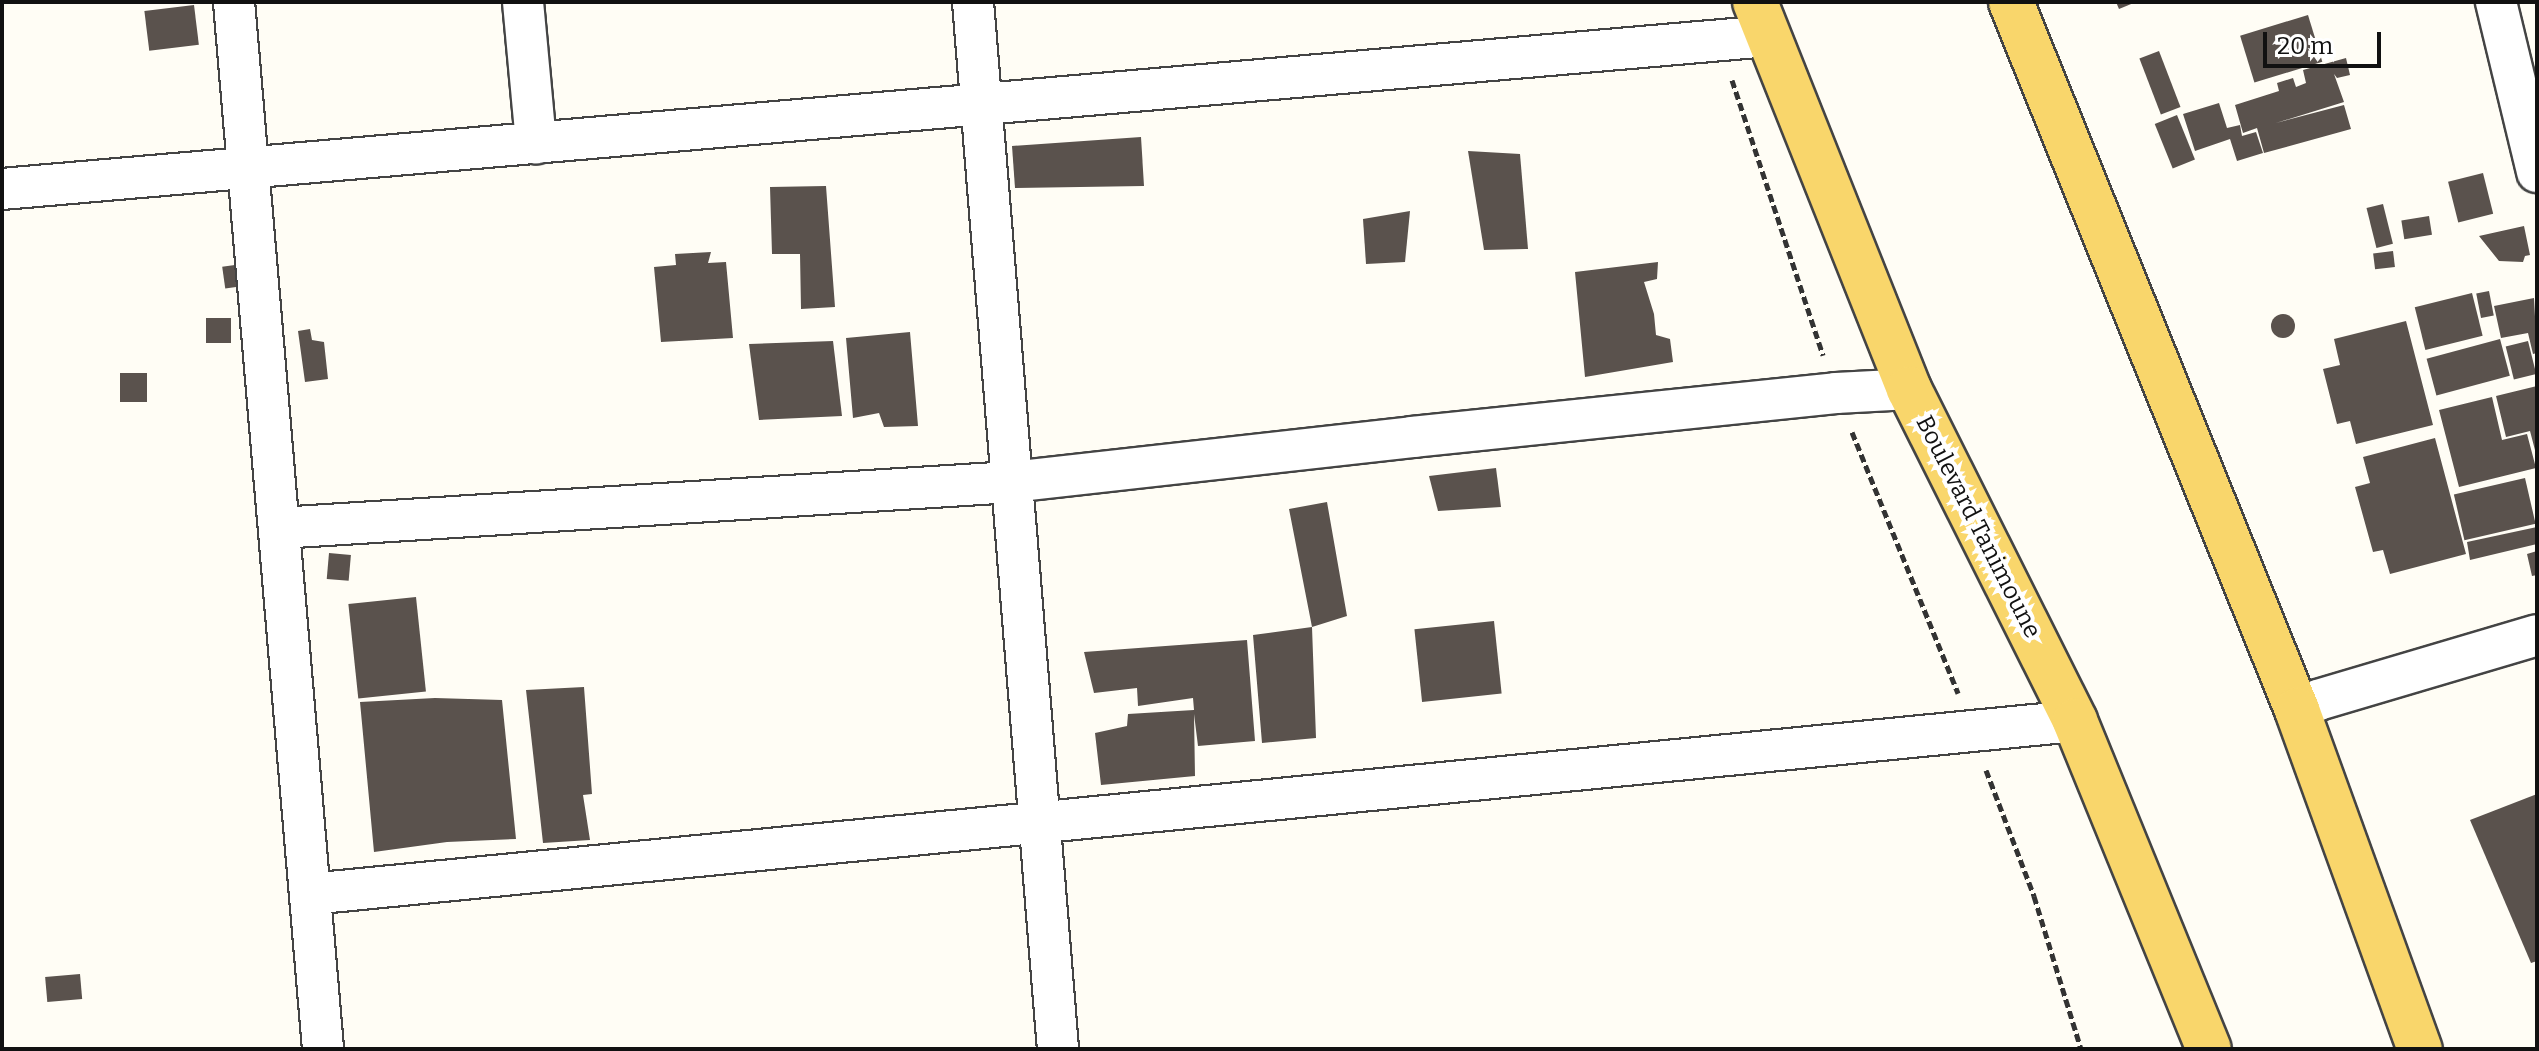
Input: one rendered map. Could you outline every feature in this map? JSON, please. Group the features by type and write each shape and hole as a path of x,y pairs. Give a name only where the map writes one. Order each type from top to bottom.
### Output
{"main road":[{"path":"2011,2 2297,710 2420,1049"},
{"name":"Boulevard Tanimoune","path":"1762,19 1909,389 2075,721 2209,1049"}],"street":[{"path":"234,2 323,1049"},
{"path":"523,2 536,143"},
{"path":"973,2 1058,1049"},
{"path":"2496,2 2537,172"},
{"path":"2,189 1719,40 1762,19"},
{"path":"279,528 1012,482 1836,393 1909,389"},
{"path":"2297,710 2318,700 2537,635"},
{"path":"310,894 2075,721"}],"path":[{"path":"1719,40 1836,393 1973,732 2034,896 2081,1049"}],"building":[{"path":"2116,2 2136,2 2119,9"},
{"path":"194,5 199,45 149,51 144,11"},
{"path":"2308,15 2322,62 2254,83 2240,36"},
{"path":"2159,51 2181,107 2161,115 2139,59"},
{"path":"2346,58 2350,75 2337,78 2334,74 2344,102 2276,123 2344,105 2351,129 2264,153 2257,128 2243,133 2235,105 2279,91 2277,83 2293,78 2296,87 2306,83 2303,70"},
{"path":"2219,103 2227,128 2240,125 2242,136 2256,132 2263,153 2237,161 2230,139 2195,151 2183,114"},
{"path":"2177,115 2195,160 2173,168 2155,124"},
{"path":"1141,137 1144,186 1015,188 1012,146"},
{"path":"1468,151 1520,154 1528,249 1484,250"},
{"path":"2483,173 2493,214 2458,222 2448,182"},
{"path":"826,186 835,307 801,309 800,254 772,254 770,187"},
{"path":"2383,204 2393,244 2376,248 2367,208"},
{"path":"1410,211 1405,262 1366,264 1363,219"},
{"path":"2429,216 2432,235 2404,239 2401,220"},
{"path":"2524,226 2530,255 2525,256 2523,262 2499,261 2479,236"},
{"path":"2393,251 2395,267 2375,269 2373,253"},
{"path":"711,252 708,263 726,262 733,338 661,342 654,267 676,265 675,254"},
{"path":"1658,262 1657,279 1644,282 1654,314 1656,335 1670,339 1673,362 1585,377 1575,272"},
{"path":"242,264 245,286 225,289 222,267"},
{"path":"2489,291 2494,316 2481,318 2476,293"},
{"path":"2472,293 2483,336 2425,350 2415,307"},
{"path":"2534,298 2537,353 2533,354 2528,333 2501,338 2494,306"},
{"path":"2283,314 2292,317 2295,326 2292,335 2283,338 2274,335 2271,326 2274,317"},
{"path":"206,318 231,318 231,343 206,343"},
{"path":"2406,321 2433,425 2356,444 2350,421 2337,424 2323,369 2340,365 2334,339"},
{"path":"310,329 312,340 324,342 328,379 305,382 298,331"},
{"path":"910,332 918,426 884,427 879,413 853,418 846,338"},
{"path":"2500,339 2510,376 2436,395 2427,359"},
{"path":"833,341 842,416 759,420 749,344"},
{"path":"2528,341 2536,374 2514,380 2506,347"},
{"path":"120,373 147,373 147,402 120,402"},
{"path":"2537,386 2536,454 2530,431 2506,437 2496,396"},
{"path":"2492,397 2502,440 2527,434 2536,468 2459,487 2439,410"},
{"path":"2435,438 2466,554 2390,574 2383,550 2373,552 2355,487 2370,483 2363,457"},
{"path":"1496,468 1501,507 1438,511 1429,476"},
{"path":"2525,478 2536,524 2464,540 2454,494"},
{"path":"1327,502 1347,616 1312,627 1289,509"},
{"path":"2537,527 2537,544 2470,560 2467,542"},
{"path":"2537,551 2537,575 2532,576 2527,554"},
{"path":"329,553 351,555 349,581 327,579"},
{"path":"416,597 426,691 358,699 348,604"},
{"path":"1494,621 1502,694 1422,702 1414,629"},
{"path":"1312,627 1316,738 1262,743 1253,635"},
{"path":"1247,640 1255,741 1198,746 1194,714 1195,776 1101,785 1095,733 1127,726 1128,714 1194,710 1193,698 1138,706 1137,688 1094,693 1084,652"},
{"path":"584,687 592,794 583,795 590,840 543,843 526,690"},
{"path":"435,698 502,700 516,839 447,842 374,852 360,702"},
{"path":"2537,794 2537,961 2531,963 2470,820"},
{"path":"80,974 82,999 47,1002 45,977"}]}
